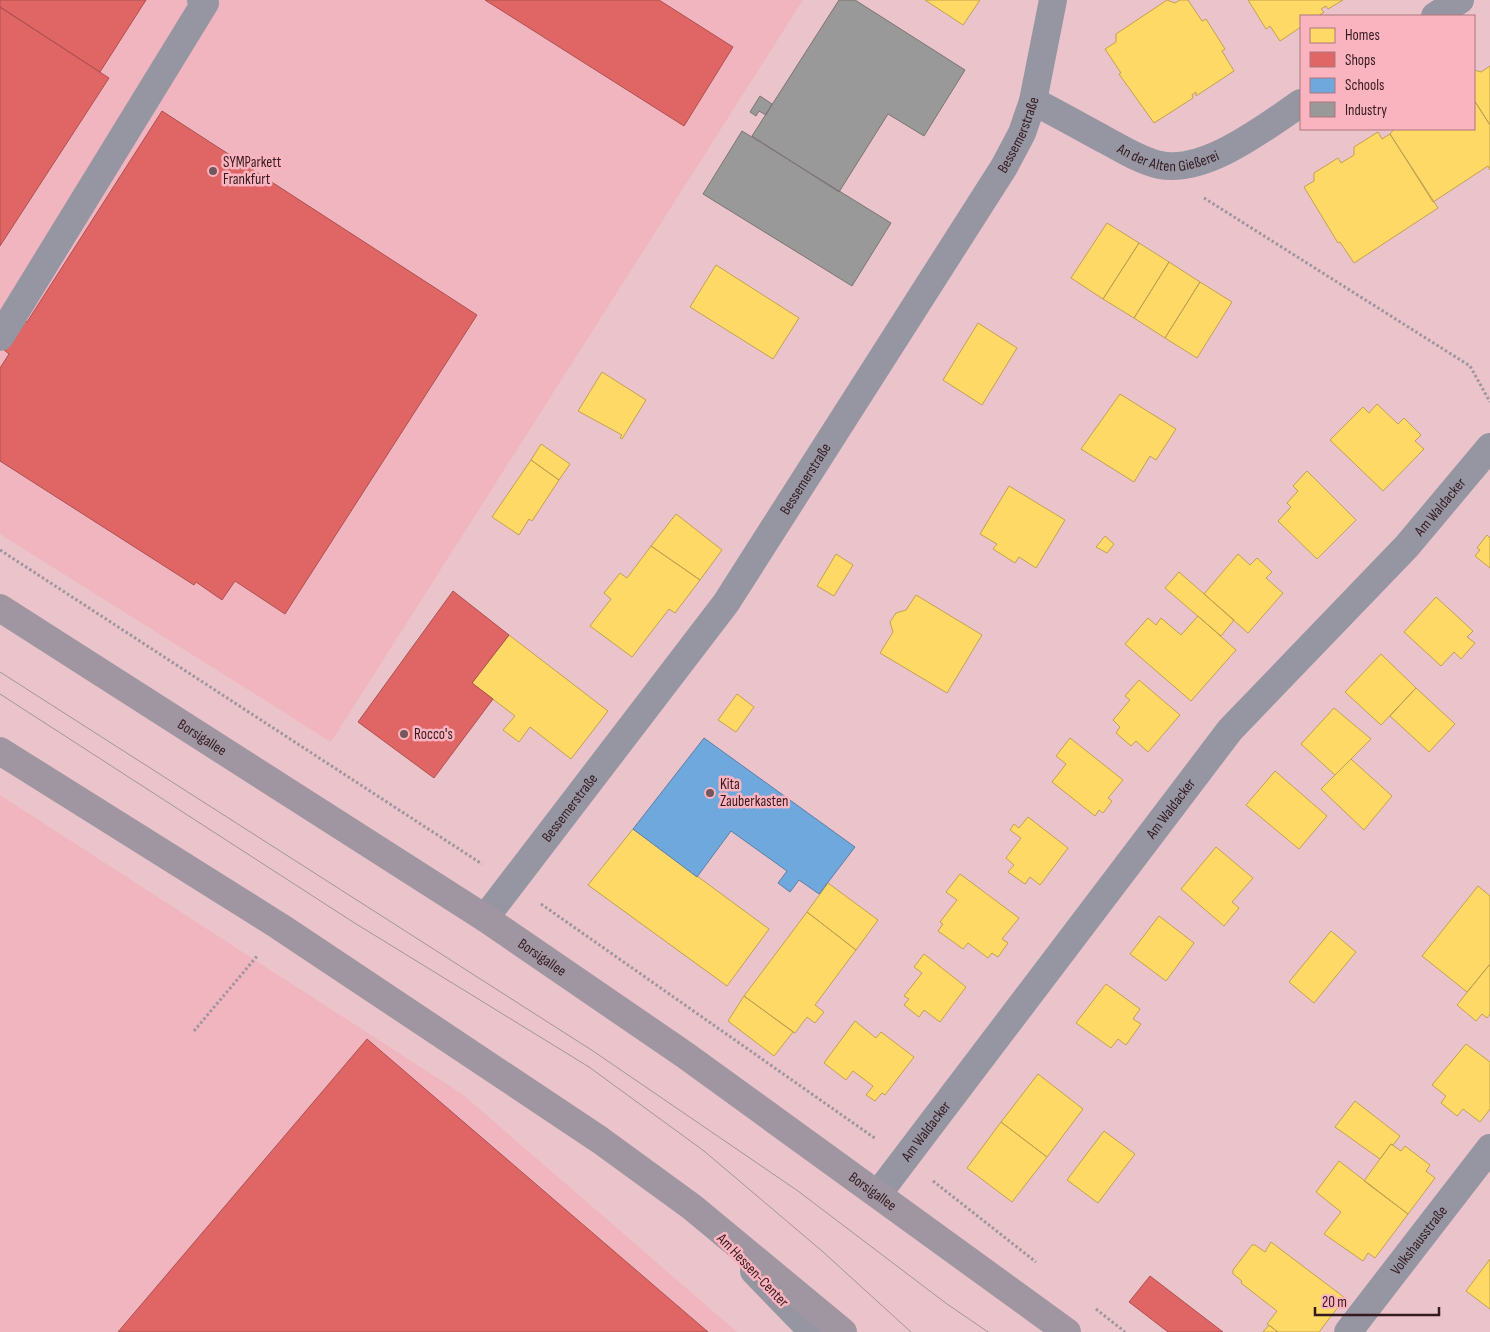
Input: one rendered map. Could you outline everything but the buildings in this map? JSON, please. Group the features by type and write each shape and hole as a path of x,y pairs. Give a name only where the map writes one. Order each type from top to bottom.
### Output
{"main road":[{"name":"Borsigallee","path":"0,608 484,918 685,1056 1067,1332"},
{"path":"0,751 279,926 600,1140 692,1207 843,1332"}],"street":[{"path":"0,337 205,3 201,0"},
{"name":"Bessemerstraße","path":"484,918 726,603 1004,168 1022,133 1033,101 1053,0"},
{"path":"1437,15 1460,0"},
{"name":"An der Alten Gießerei","path":"1033,101 1134,155 1160,165 1180,165 1210,158 1230,150 1300,104"},
{"name":"Am Waldacker","path":"878,1194 1230,730 1407,546 1490,447"},
{"name":"Volkshausstraße","path":"1348,1332 1490,1148"},
{"name":"Am Hessen-Center","path":"692,1207 813,1332"}],"path":[{"path":"1180,165 1187,187 1470,366 1490,402"},
{"path":"194,1031 262,951"}],"shaded area":[{"path":"0,0 803,0 331,742 0,534"},
{"path":"0,795 462,1094 737,1332 0,1332"}],"tram line":[{"path":"0,672 593,1051 798,1191 947,1304 988,1332"},
{"path":"0,694 353,922 589,1067 704,1151 822,1251 911,1332"}],"place":[{"name":"SYMParkett Frankfurt","path":"213,171"},
{"name":"Rocco's","path":"404,734"},
{"name":"Kita Zauberkasten","path":"710,793"}]}
